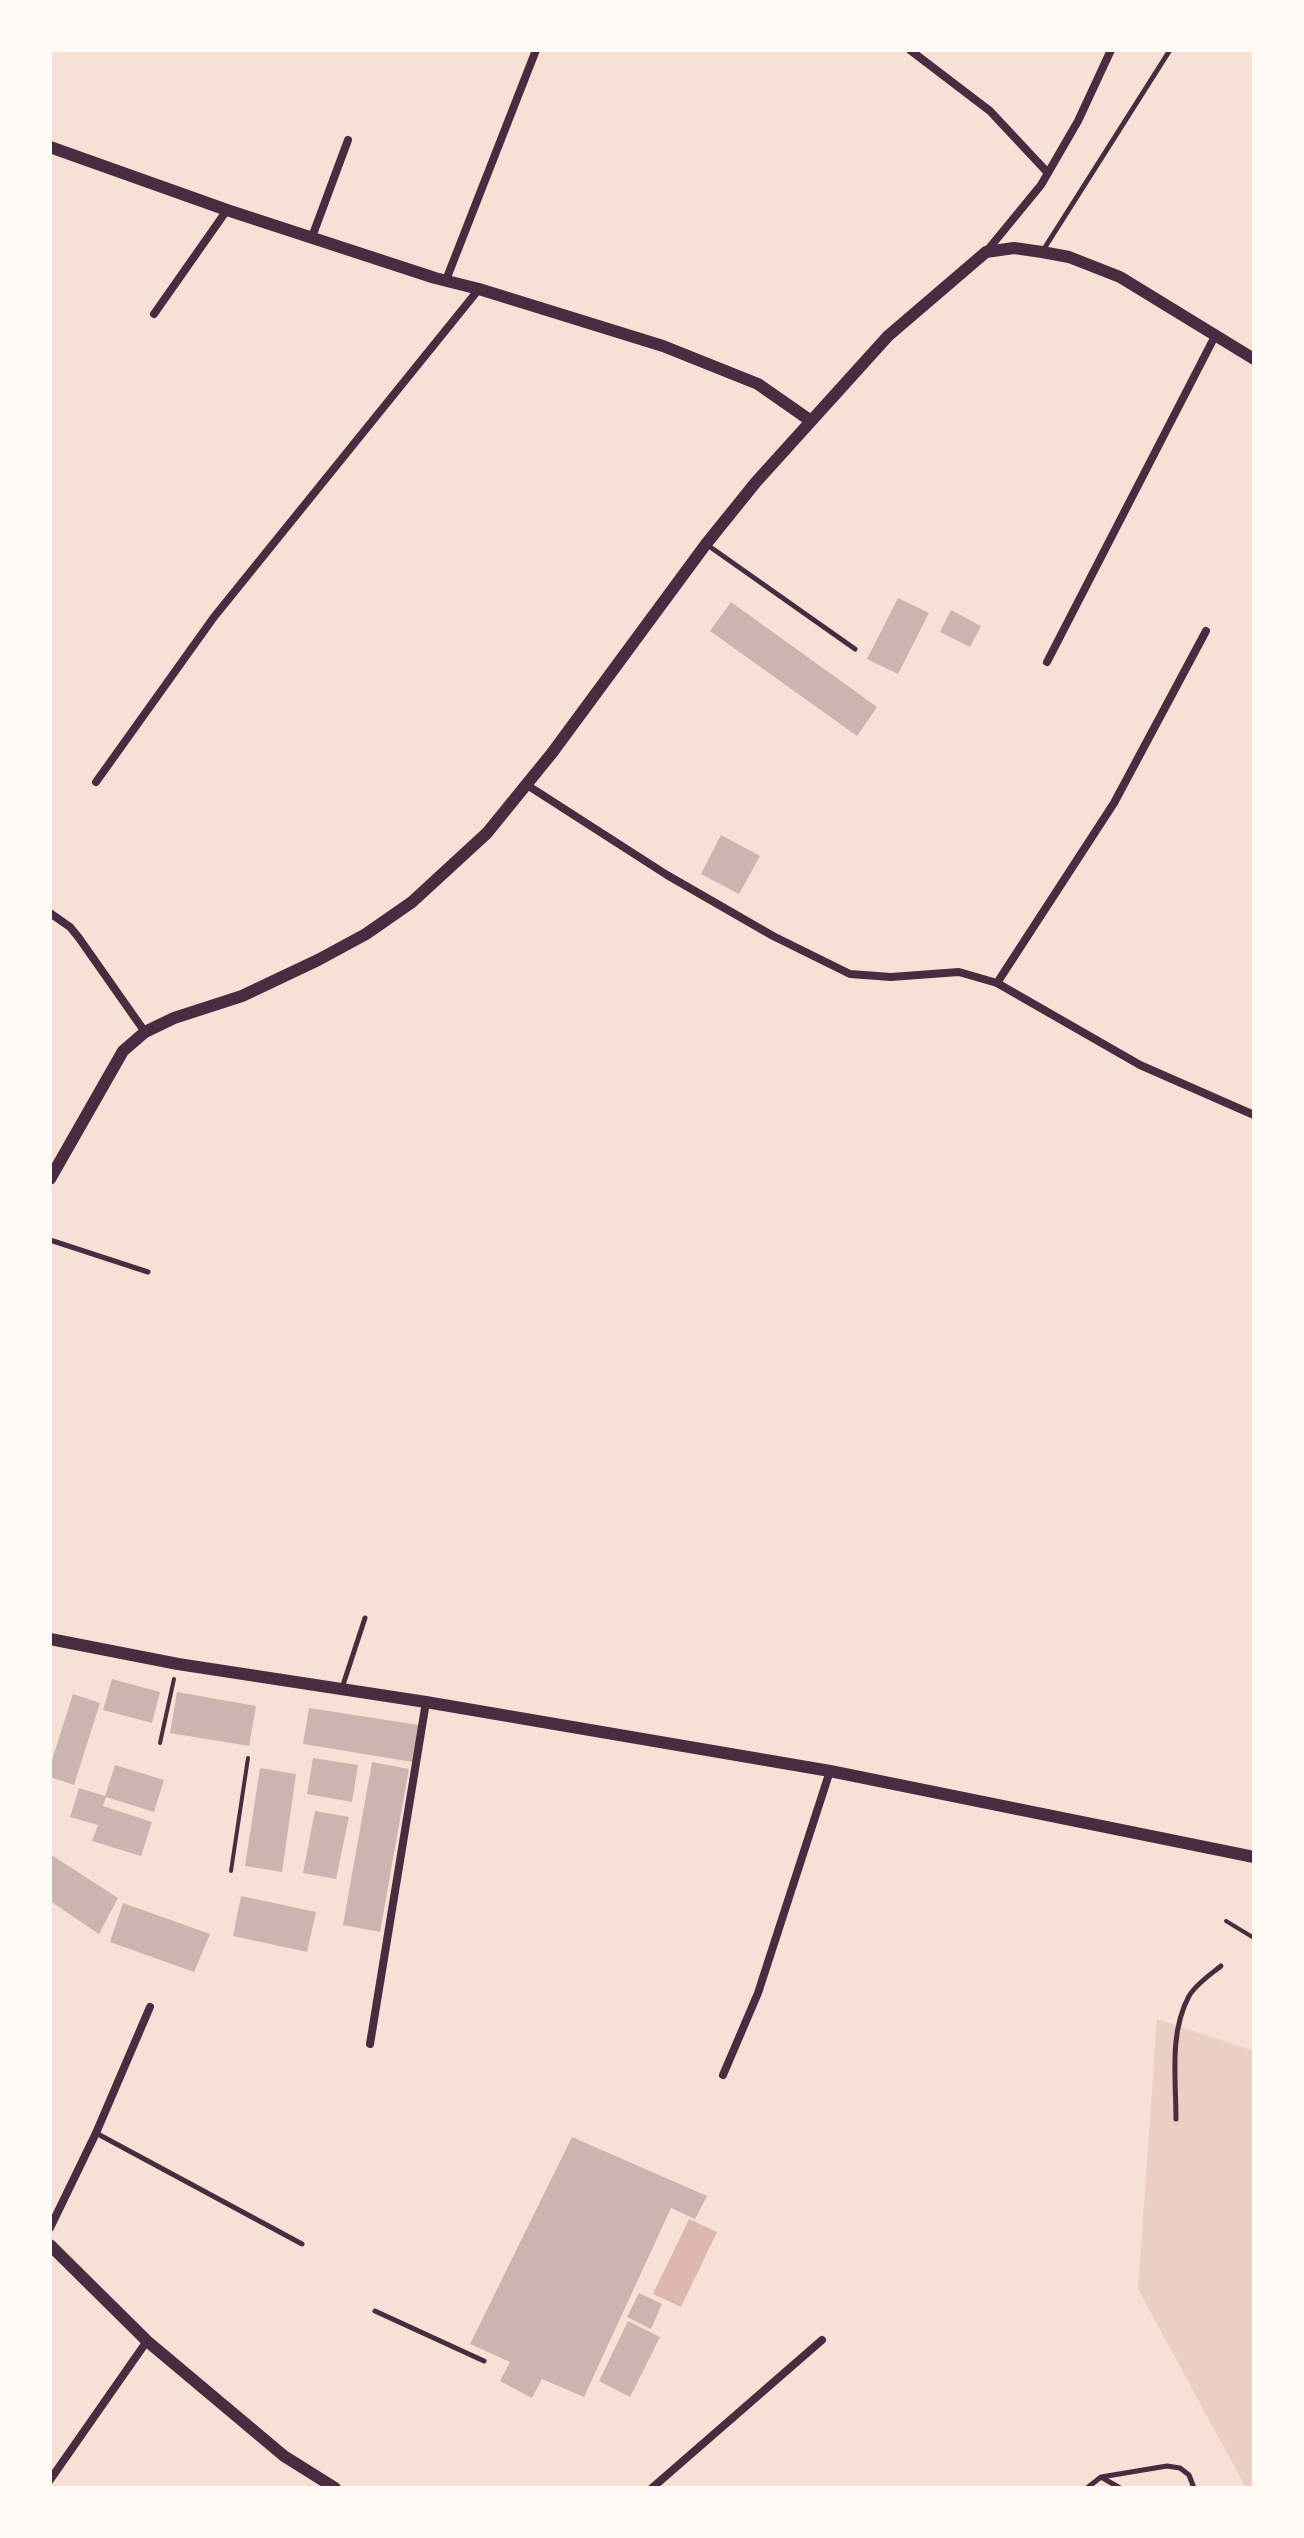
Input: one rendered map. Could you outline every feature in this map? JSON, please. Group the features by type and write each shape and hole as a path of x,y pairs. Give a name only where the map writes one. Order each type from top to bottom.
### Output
{"street":[{"path":"446,280 536,50"},
{"path":"910,50 990,111 1048,173"},
{"path":"50,1179 123,1051 145,1032 174,1018 242,996 366,934 412,902 487,833 527,785 706,544 756,482 888,336 986,252 1031,200 1078,121 1111,50"},
{"path":"312,237 348,140"},
{"path":"50,147 227,210 663,346 758,384 811,421"},
{"path":"154,314 227,210"},
{"path":"986,252 1014,248 1069,257 1120,277 1254,359"},
{"path":"96,782 214,617 479,289"},
{"path":"1047,662 1215,336"},
{"path":"997,983 1114,803 1206,631"},
{"path":"527,785 667,875 773,936 850,974 891,977 959,972 997,983 1140,1065 1254,1115"},
{"path":"50,913 70,927 79,938 145,1032"},
{"path":"50,1639 178,1664 342,1688 830,1771 1254,1857"},
{"path":"370,2044 426,1702"},
{"path":"723,2075 758,1993 830,1771"},
{"path":"50,2228 96,2133 150,2007"},
{"path":"50,2245 147,2341 284,2456 335,2488"},
{"path":"652,2488 822,2340"},
{"path":"50,2480 147,2341"}],"lane":[{"path":"1042,252 1170,50"},
{"path":"706,544 855,649"},
{"path":"50,1240 148,1272"},
{"path":"342,1688 365,1618"},
{"path":"1176,2119 1176,2039 1183,2013 1190,1994 1221,1966"},
{"path":"96,2133 302,2244"},
{"path":"375,2311 484,2361"},
{"path":"1087,2488 1101,2477 1167,2466 1180,2468 1189,2475 1194,2488"},
{"path":"1101,2477 1120,2488"}],"path":[{"path":"160,1743 174,1683"},
{"path":"231,1871 248,1758"},
{"path":"1226,1921 1254,1938"}],"shaded area":[{"path":"1157,2019 1254,2051 1254,2488 1246,2488 1138,2289"},
{"path":"689,2219 717,2232 681,2307 653,2294"}],"building":[{"path":"898,598 929,613 898,674 867,659"},
{"path":"731,602 877,707 857,736 710,631"},
{"path":"951,610 981,626 970,647 940,632"},
{"path":"721,835 760,856 739,894 701,874"},
{"path":"112,1679 160,1692 152,1723 103,1710"},
{"path":"177,1692 256,1706 249,1746 170,1733"},
{"path":"73,1694 100,1703 74,1785 50,1777 50,1766"},
{"path":"309,1708 419,1725 413,1762 303,1744"},
{"path":"313,1758 358,1765 352,1802 307,1794"},
{"path":"372,1762 409,1769 380,1932 343,1925"},
{"path":"115,1765 164,1780 154,1812 106,1797 103,1806 152,1822 141,1856 92,1841 98,1825 70,1817 79,1788 105,1796"},
{"path":"260,1768 296,1774 282,1872 245,1866"},
{"path":"315,1811 349,1817 336,1879 303,1873"},
{"path":"50,1854 118,1898 99,1934 50,1901"},
{"path":"241,1896 316,1912 307,1952 233,1936"},
{"path":"123,1903 210,1934 194,1972 110,1942"},
{"path":"572,2137 707,2196 695,2219 671,2208 584,2397 542,2379 532,2398 500,2381 510,2362 470,2344"},
{"path":"639,2293 662,2304 651,2329 627,2317"},
{"path":"628,2321 660,2337 630,2397 599,2381"}]}
